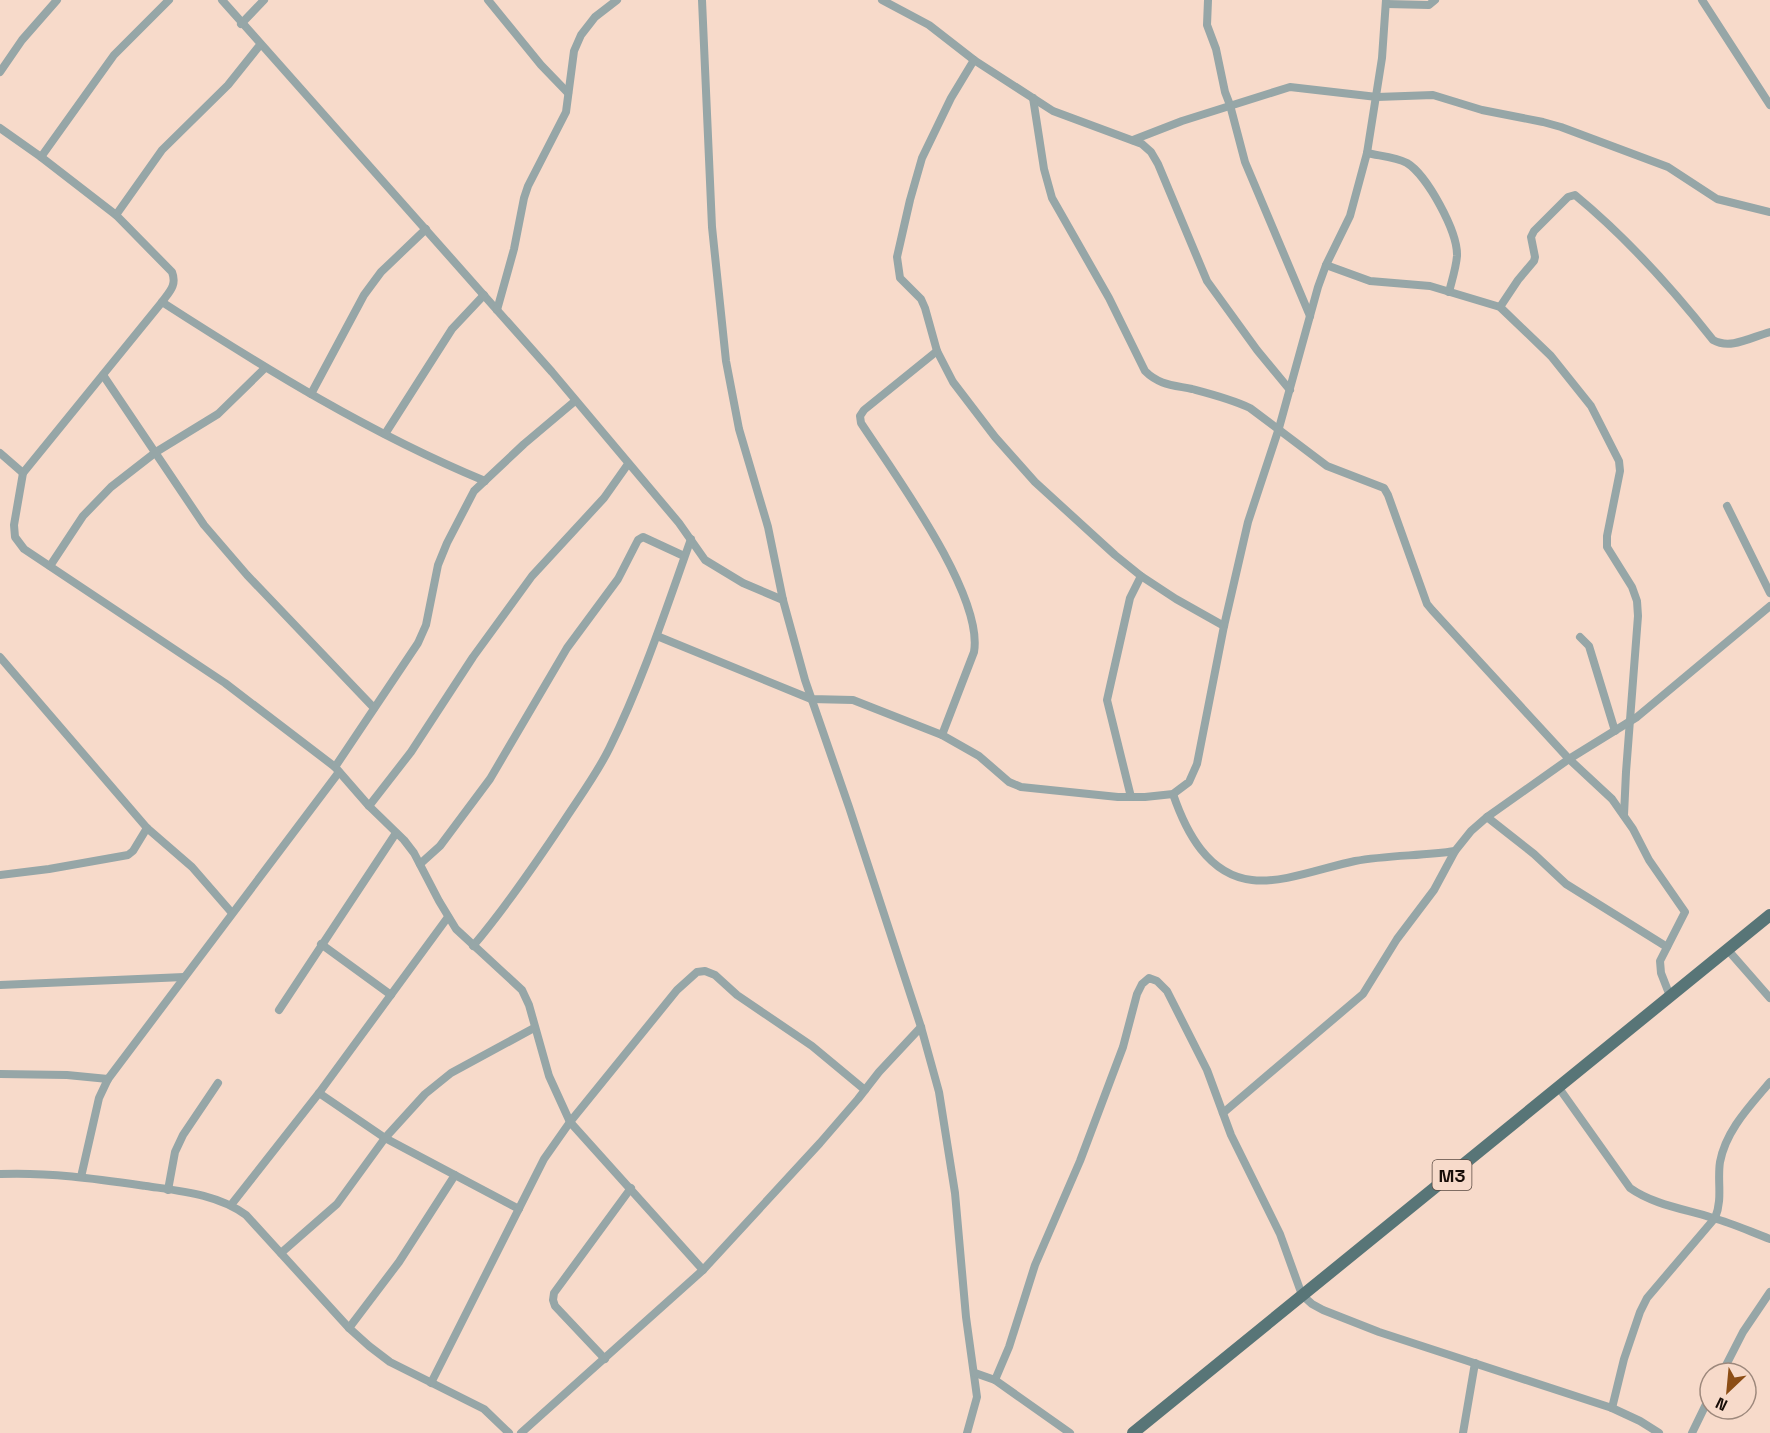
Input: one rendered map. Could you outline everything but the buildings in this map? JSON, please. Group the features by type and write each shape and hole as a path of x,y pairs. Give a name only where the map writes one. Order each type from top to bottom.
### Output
{"main road":[{"name":"M3","path":"1133,1433 1770,915"}],"street":[{"path":"0,72 22,40 57,0"},
{"path":"41,157 114,55 169,0"},
{"path":"222,0 497,310 679,523 705,560 743,583 783,600"},
{"path":"241,24 264,0"},
{"path":"488,0 568,93"},
{"path":"497,310 528,186 566,112 574,51 581,35 595,17 617,0"},
{"path":"702,0 712,226 726,362 739,429 768,527 783,600 811,699 921,1027 939,1092 957,1211 966,1317 977,1397 967,1433"},
{"path":"882,0 929,25 974,60 1033,98 1071,119 1133,140 1151,152 1207,281 1257,350 1290,390"},
{"path":"1208,0 1207,25 1216,49 1225,92 1245,162 1310,316"},
{"path":"657,636 811,699 853,700 942,735 979,756 1010,782 1021,787 1131,797 1173,794 1189,782 1197,764 1224,626 1248,522 1279,428 1326,265 1350,216 1367,153 1377,97 1386,2 1430,5 1435,0"},
{"path":"1702,0 1770,105"},
{"path":"116,215 162,150 228,85 260,45"},
{"path":"974,60 951,98 922,158 897,257 900,278 921,299 937,351 953,382 995,437 1035,482 1141,576 1224,626"},
{"path":"1133,140 1230,105 1290,87 1377,97 1433,95 1482,110 1543,122 1668,167 1717,200 1770,212"},
{"path":"1033,98 1044,169 1052,198 1108,298 1145,371 1162,384 1238,402 1279,428 1327,466 1384,488 1427,603 1432,610 1569,759 1612,799 1624,815 1649,860 1685,912 1660,961 1661,973 1670,996"},
{"path":"0,128 116,215 172,272 174,285 23,473 14,525 15,537 24,549 225,683 337,770 414,853 456,929 522,990 529,1005 549,1076 570,1122 703,1270"},
{"path":"1367,153 1407,163 1415,169 1431,192 1449,223 1456,244 1457,255 1449,292"},
{"path":"1500,307 1534,261 1531,237 1534,231 1568,197 1575,195 1642,258 1680,298 1713,340 1729,345 1770,332"},
{"path":"311,394 364,295 381,272 426,229"},
{"path":"1326,265 1370,281 1423,285 1500,307 1551,356 1592,406 1619,461 1618,488 1607,536 1607,547 1632,587 1637,601 1637,631 1624,815"},
{"path":"385,434 452,329 484,295"},
{"path":"162,302 265,368 311,394 434,460 485,481"},
{"path":"937,351 872,403 860,416 861,423 946,556 968,606 974,652 942,735"},
{"path":"50,566 83,516 111,488 156,452 218,414 265,368"},
{"path":"103,375 204,525 233,559 374,708"},
{"path":"81,1177 99,1098 108,1079 337,770 374,708 418,643 426,625 438,566 474,490 575,401"},
{"path":"0,453 23,473"},
{"path":"369,806 411,753 473,657 532,576 604,498 628,464"},
{"path":"1727,506 1770,593"},
{"path":"420,864 440,846 489,779 567,648 618,579 638,540 643,537 684,556"},
{"path":"473,946 526,878 591,780 614,738 657,636 691,539"},
{"path":"1131,797 1107,700 1130,598 1141,576"},
{"path":"1223,1113 1363,994 1397,939 1434,890 1455,851 1471,831 1487,817 1569,759 1629,722 1708,660 1770,606"},
{"path":"1580,637 1589,646 1615,730"},
{"path":"0,657 147,828 192,867 232,913"},
{"path":"1173,794 1182,820 1199,848 1211,862 1230,874 1252,880 1276,879 1394,855 1455,851"},
{"path":"1487,817 1534,854 1566,884 1667,947"},
{"path":"0,875 49,870 128,855 147,828"},
{"path":"279,1010 396,833"},
{"path":"231,1205 319,1093 448,917"},
{"path":"321,944 391,996"},
{"path":"1727,949 1770,998"},
{"path":"431,1383 544,1159 570,1122 677,990 697,972 705,971 715,975 737,995 812,1046 866,1090"},
{"path":"0,985 184,977"},
{"path":"995,1380 1009,1347 1035,1265 1075,1172 1123,1047 1137,994 1142,984 1149,978 1157,981 1167,990 1207,1071 1231,1135 1280,1234 1302,1295 1312,1304 1423,1348 1612,1408 1659,1433"},
{"path":"521,1433 703,1270 820,1143 879,1072 921,1027"},
{"path":"281,1252 338,1204 386,1138 425,1094 452,1073 534,1028"},
{"path":"0,1074 67,1075 108,1079"},
{"path":"1612,1408 1624,1359 1640,1312 1647,1298 1715,1218 1720,1208 1720,1162 1731,1133 1743,1113 1770,1082"},
{"path":"168,1190 175,1152 183,1135 218,1083"},
{"path":"1560,1088 1630,1188 1658,1202 1715,1218 1770,1239"},
{"path":"319,1093 386,1138 519,1209"},
{"path":"0,1174 60,1174 205,1196 231,1205 246,1215 349,1328 390,1362 484,1409 506,1432"},
{"path":"349,1328 399,1262 455,1175"},
{"path":"605,1359 555,1306 554,1293 631,1188"},
{"path":"1728,1361 1743,1332 1770,1292"},
{"path":"1463,1433 1474,1363"},
{"path":"975,1373 995,1380 1070,1433"}]}
